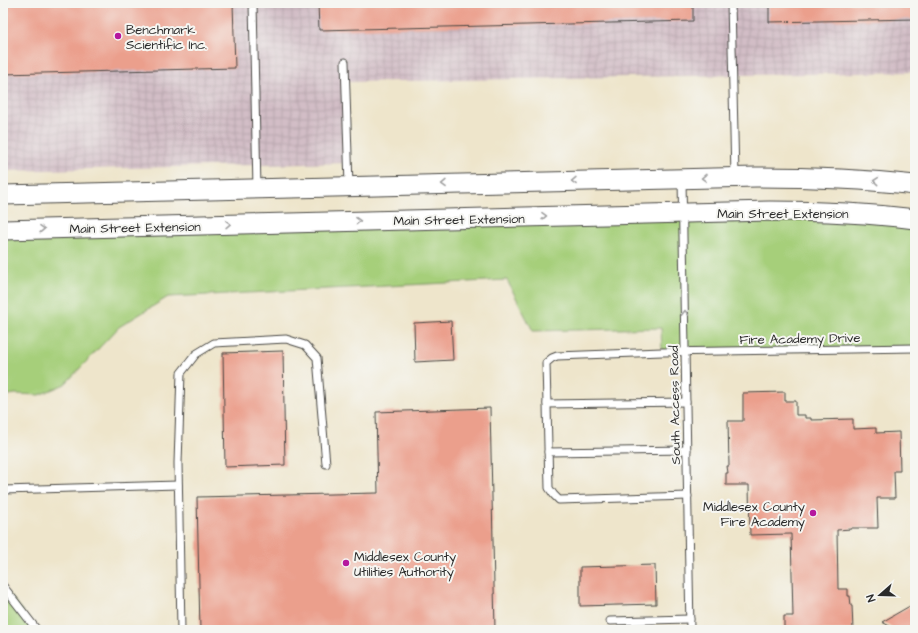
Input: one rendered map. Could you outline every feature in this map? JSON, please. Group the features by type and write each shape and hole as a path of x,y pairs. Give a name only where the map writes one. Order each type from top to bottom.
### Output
{"main road":[{"path":"3,195 734,177 812,178 915,185"},
{"name":"Main Street Extension","path":"3,230 682,213 806,212 889,216 915,219"}],"lane":[{"path":"253,3 257,189"},
{"path":"731,3 734,177"},
{"path":"345,62 349,187"},
{"name":"South Access Road","path":"682,179 690,630"},
{"path":"180,630 178,463 182,374 196,354 214,344 286,339 305,345 317,358 326,464"},
{"name":"Fire Academy Drive","path":"547,404 546,363 557,356 915,348"},
{"path":"686,402 547,404 548,452 549,488 559,500 688,496"},
{"path":"548,452 687,450"},
{"path":"3,490 178,485"},
{"path":"3,586 37,630"},
{"path":"610,621 690,619"}],"shaded area":[{"path":"3,3 915,3 915,72 345,82 347,163 3,171"}],"green space":[{"path":"707,212 915,219 915,348 662,352 661,328 533,331 507,280 168,297 119,327 65,384 39,395 15,394 3,396 3,230"},
{"path":"3,586 37,630 3,630"}],"building":[{"name":"Benchmark Scientific Inc.","path":"3,3 233,3 235,68 3,74"},
{"path":"318,3 693,3 693,21 319,30"},
{"path":"769,3 915,3 915,19 769,22"},
{"path":"451,321 453,360 415,362 414,323"},
{"path":"283,351 285,465 225,467 223,353"},
{"name":"Middlesex County Fire Academy","path":"785,392 785,401 796,401 796,415 805,415 805,418 811,418 811,420 853,419 853,429 876,428 876,433 899,432 900,471 894,471 895,498 877,498 878,528 851,528 837,530 838,589 848,589 848,596 850,596 852,606 853,630 784,630 784,616 793,616 791,534 750,535 749,485 726,485 726,473 728,473 727,466 729,466 728,421 743,421 743,393"},
{"name":"Middlesex County Utilities Authority","path":"490,408 495,630 200,630 197,497 378,493 376,412"},
{"path":"655,565 656,604 580,606 580,567"},
{"path":"915,603 915,630 897,630 882,622"}],"place":[{"name":"Benchmark Scientific Inc.","path":"118,36"},
{"name":"Middlesex County Fire Academy","path":"813,513"},
{"name":"Middlesex County Utilities Authority","path":"346,563"}]}
